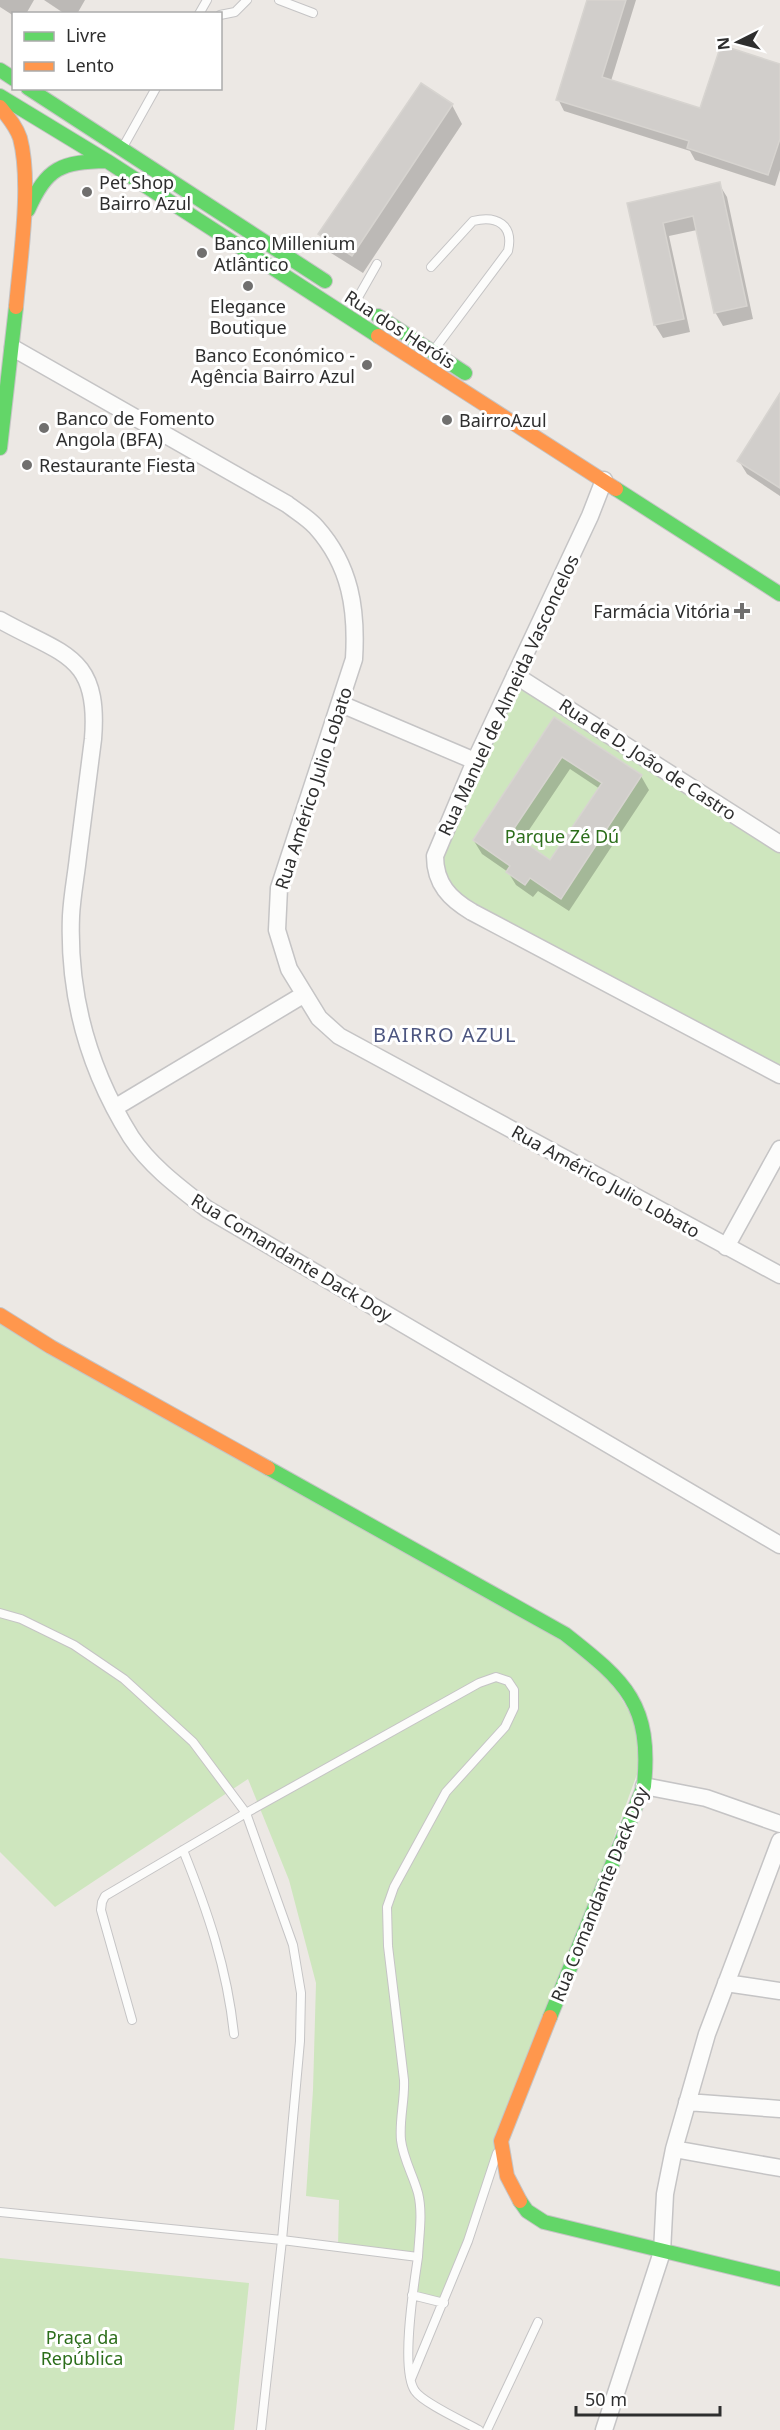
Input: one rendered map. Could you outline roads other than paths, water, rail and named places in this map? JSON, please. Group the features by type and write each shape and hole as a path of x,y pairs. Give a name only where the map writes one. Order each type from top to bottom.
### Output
{"street":[{"name":"Rua dos Heróis","path":"31,90 434,350 475,379"},
{"name":"Rua dos Heróis","path":"0,96 610,473 780,594"},
{"path":"0,107 15,126 20,139 26,186 13,348 1,441"},
{"path":"24,220 38,186 58,167 76,162 107,161"},
{"path":"0,373 13,348"},
{"name":"Rua Américo Julio Lobato","path":"13,348 287,504 315,527 336,555 349,586 356,625 354,659 279,888 278,930 289,969 319,1018 339,1036 780,1275"},
{"name":"Rua Manuel de Almeida Vasconcelos","path":"610,473 475,761 435,856 435,867 439,880 454,901 780,1075"},
{"path":"732,547 780,578"},
{"name":"Rua Comandante Dack Doy","path":"0,620 57,649 77,664 88,680 93,695 94,728 71,914 74,987 87,1045 99,1078 132,1138 152,1163 207,1209 780,1545"},
{"name":"Rua de D. João de Castro","path":"515,675 780,844"},
{"path":"341,704 475,761"},
{"path":"116,1107 303,995"},
{"path":"726,1247 780,1149"},
{"name":"Rua Comandante Dack Doy","path":"0,1315 51,1347 565,1635 614,1676 632,1696 640,1711 648,1744 644,1786 515,2099 501,2141"},
{"path":"644,1786 706,1798 780,1824"},
{"path":"604,2430 662,2252 665,2194 674,2149 707,2034 780,1840"},
{"path":"726,1983 780,1991"},
{"path":"687,2102 780,2109"},
{"path":"501,2141 507,2176 514,2193 527,2211 544,2222 780,2279"},
{"path":"674,2149 780,2168"}],"lane":[{"path":"222,15 235,12 247,0"},
{"path":"279,0 313,13"},
{"path":"122,150 155,90"},
{"path":"431,267 473,221 495,220 508,231 510,240 508,251 434,350"},
{"path":"348,296 377,264"},
{"path":"0,1612 21,1619 74,1645 124,1679 193,1742 246,1813 293,1945 301,1993 296,2097 261,2430"},
{"path":"132,2020 101,1910 105,1896 246,1813 479,1683 496,1677 508,1681 514,1690 514,1708 505,1727 446,1792 394,1887 387,1907 388,1946 405,2089 401,2136 403,2152 418,2194 420,2208 418,2257 412,2295 410,2380 416,2392 427,2401 479,2430"},
{"path":"183,1850 208,1914 222,1960 230,1994 234,2034"},
{"path":"410,2380 468,2241 501,2141"},
{"path":"0,2212 282,2240 418,2257"},
{"path":"412,2295 444,2303"},
{"path":"487,2430 538,2322"}],"place":[{"name":"Pet Shop Bairro Azul","path":"87,192"},
{"name":"Banco Millenium Atlântico","path":"202,253"},
{"name":"Elegance Boutique","path":"248,286"},
{"name":"Banco Económico - Agência Bairro Azul","path":"367,365"},
{"name":"BairroAzul","path":"447,420"},
{"name":"Banco de Fomento Angola (BFA)","path":"44,428"},
{"name":"Restaurante Fiesta","path":"27,465"},
{"name":"Farmácia Vitória","path":"742,611"}],"district":[{"name":"BAIRRO AZUL","path":"445,1034"}],"park label":[{"name":"Parque Zé Dú","path":"562,836"},
{"name":"Praça da República","path":"82,2347"}]}
